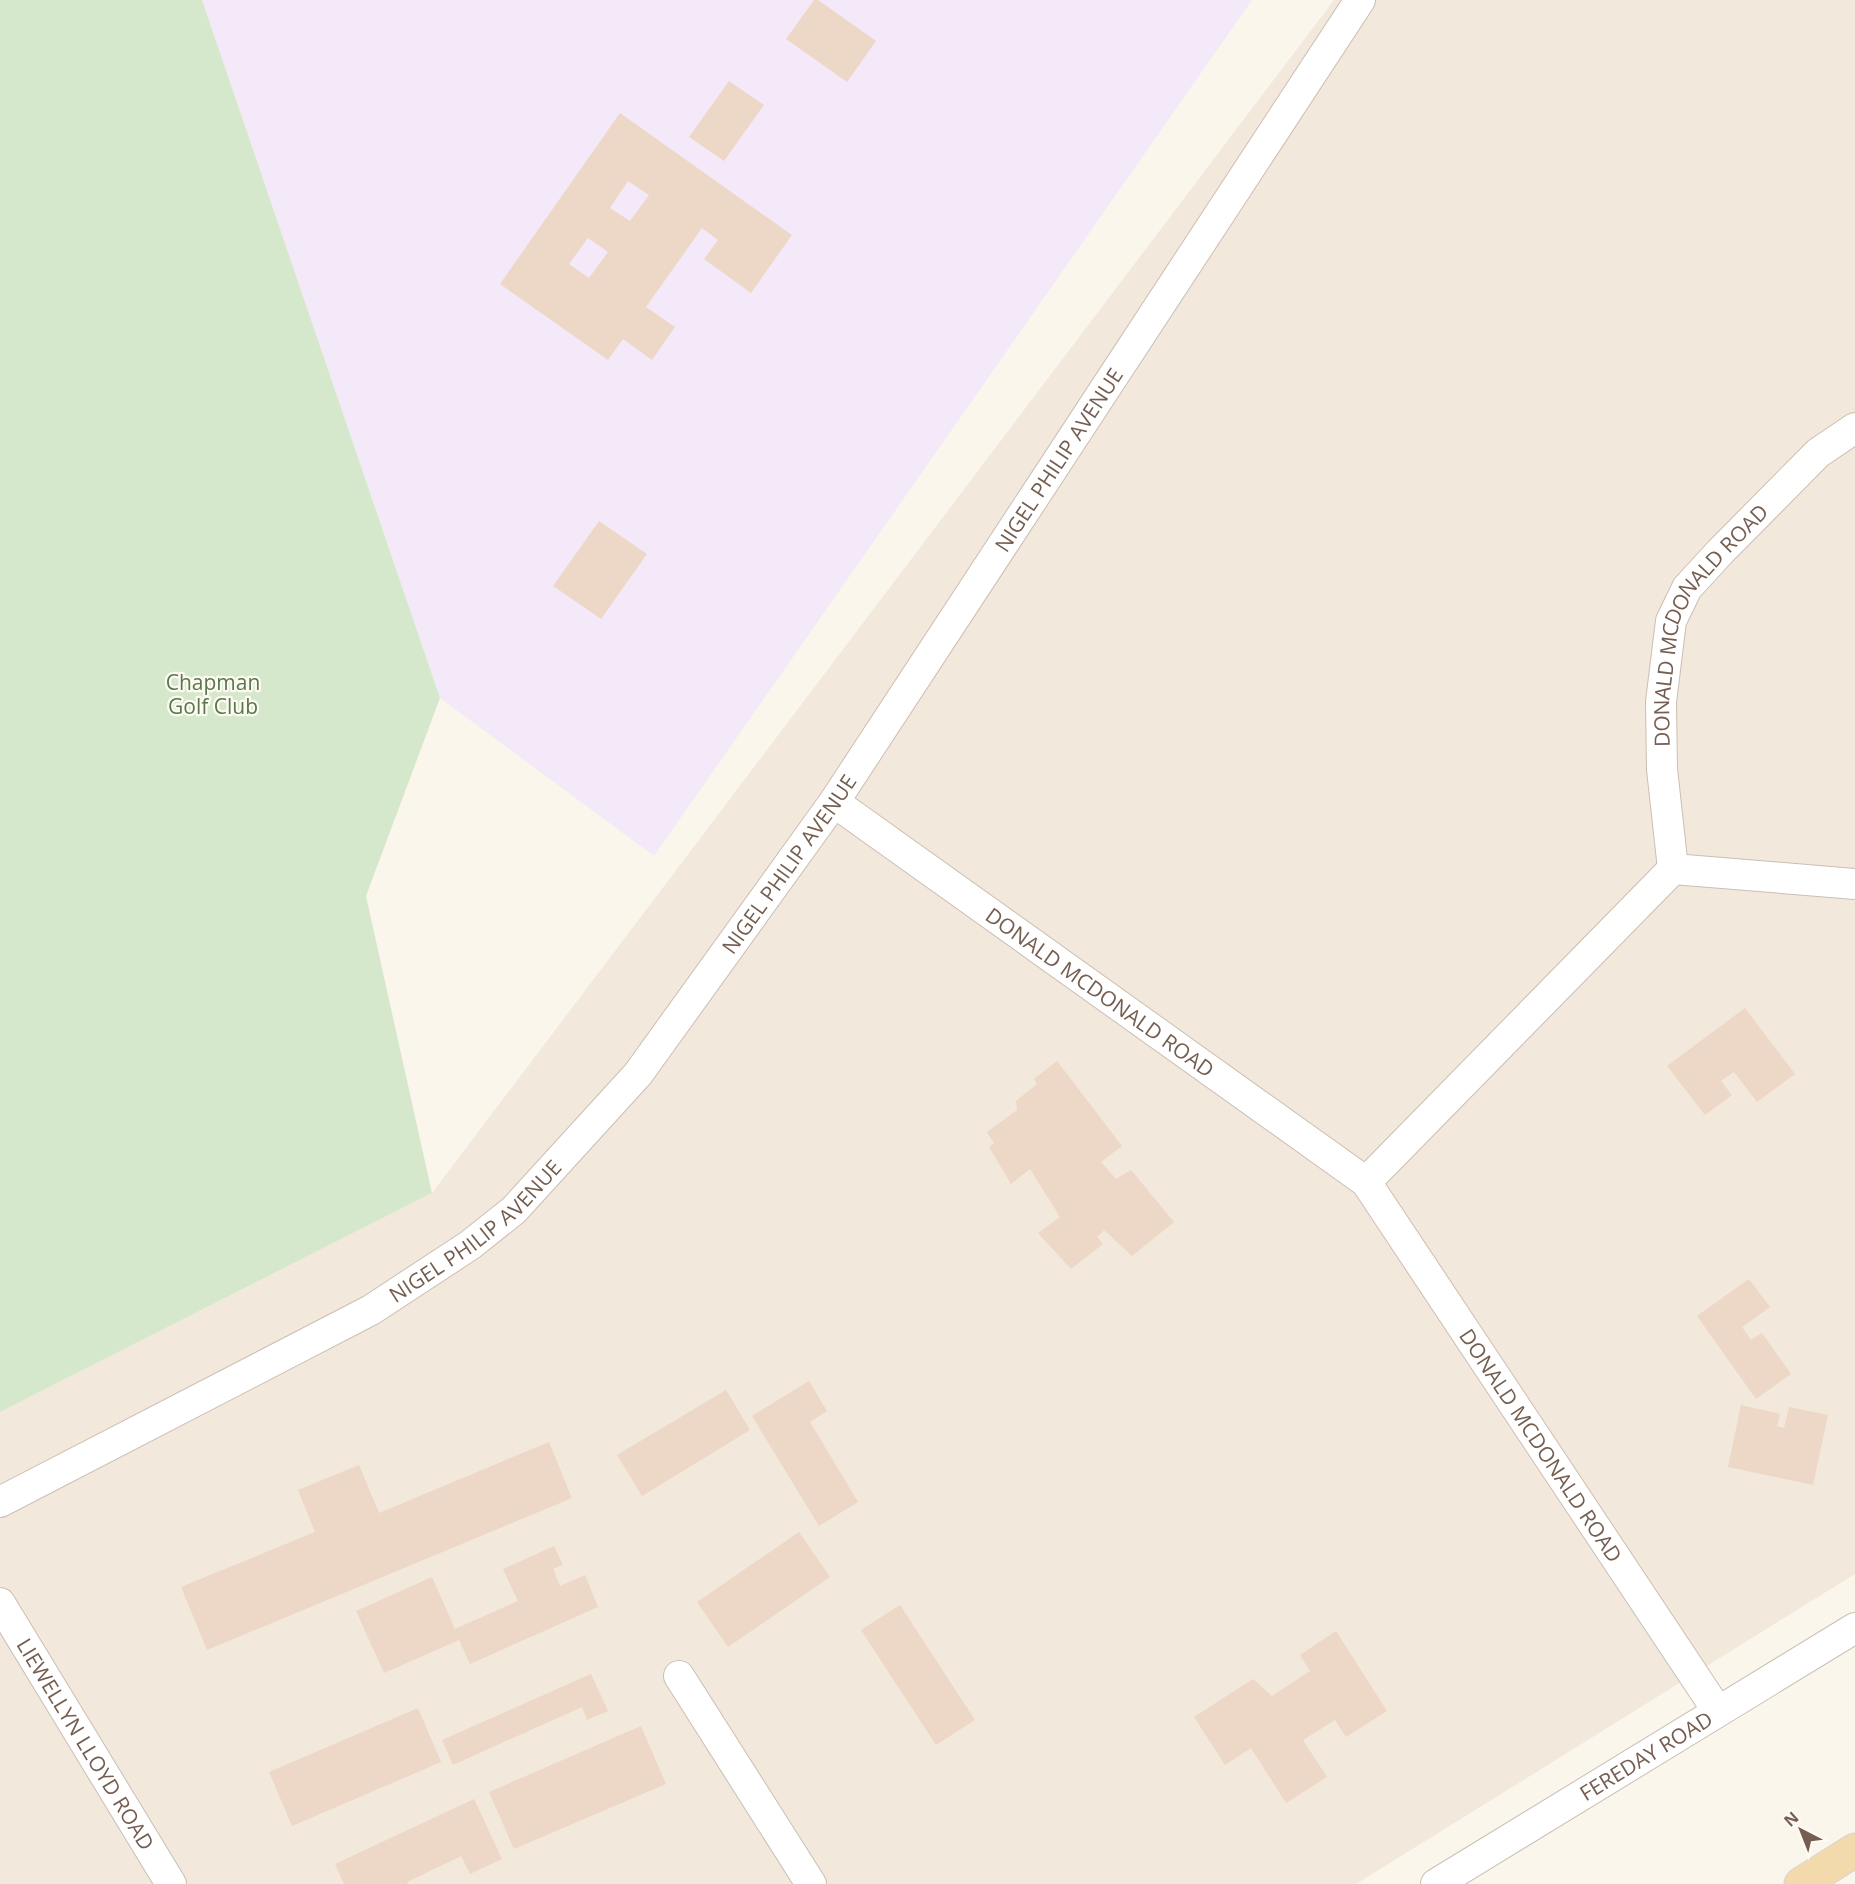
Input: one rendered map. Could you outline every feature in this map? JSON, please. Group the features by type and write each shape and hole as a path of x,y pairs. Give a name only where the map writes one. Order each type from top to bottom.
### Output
{"main road":[{"path":"1801,1884 1855,1850"}],"street":[{"name":"NIGEL PHILIP AVENUE","path":"0,1502 371,1310 423,1278 514,1210 638,1074 834,802 1360,0"},
{"name":"DONALD MCDONALD ROAD","path":"1672,869 1662,769 1661,702 1671,621 1687,588 1720,552 1818,453 1855,428"},
{"name":"DONALD MCDONALD ROAD","path":"834,802 1366,1182 1717,1710"},
{"path":"1366,1182 1672,869 1855,884"},
{"name":"LIEWELLYN LLOYD ROAD","path":"0,1604 171,1884"},
{"name":"FEREDAY ROAD","path":"1436,1884 1717,1710 1855,1628"},
{"path":"679,1676 811,1884"}],"shaded area":[{"path":"202,0 1252,0 654,856 440,698"},
{"path":"1334,0 1855,0 1855,1574 1356,1884 0,1884 0,1412 432,1193"}],"green space":[{"name":"Chapman Golf Club","path":"0,0 202,0 440,698 366,896 432,1193 0,1412"}],"building":[{"path":"814,0 818,0 876,41 847,82 786,39"},
{"path":"729,81 764,105 724,161 689,137"},
{"path":"620,113 792,235 751,293 704,259 718,240 702,228 646,307 675,327 652,360 623,339 608,360 500,284","holes":["628,181 649,195 630,221 610,208","588,238 608,252 589,278 569,264"]},
{"path":"599,521 647,554 601,619 553,586"},
{"path":"1745,1008 1795,1074 1757,1102 1734,1072 1721,1081 1732,1095 1705,1115 1667,1066"},
{"path":"1057,1061 1122,1146 1101,1162 1116,1179 1131,1170 1174,1222 1132,1256 1104,1230 1097,1237 1103,1244 1071,1269 1038,1233 1060,1217 1030,1169 1011,1184 989,1147 994,1143 987,1132 1017,1110 1016,1101 1037,1084 1034,1079"},
{"path":"1749,1279 1770,1307 1742,1327 1751,1340 1762,1333 1791,1374 1756,1399 1697,1316"},
{"path":"809,1381 827,1411 810,1422 858,1502 819,1526 752,1416"},
{"path":"726,1390 750,1430 642,1496 617,1455"},
{"path":"1741,1405 1780,1414 1777,1426 1784,1428 1789,1407 1828,1415 1813,1485 1728,1467"},
{"path":"549,1442 572,1498 207,1650 181,1587 315,1532 298,1490 359,1465 379,1513"},
{"path":"799,1532 830,1577 728,1647 697,1602"},
{"path":"554,1546 563,1565 553,1569 560,1586 585,1575 598,1607 470,1664 459,1640 384,1673 356,1611 432,1577 455,1629 518,1601 503,1569"},
{"path":"900,1605 975,1720 936,1745 861,1630"},
{"path":"1336,1631 1387,1711 1346,1737 1335,1720 1303,1740 1327,1777 1286,1803 1251,1748 1225,1765 1194,1717 1253,1679 1272,1696 1310,1671 1300,1655"},
{"path":"591,1674 608,1711 587,1720 582,1707 453,1765 442,1740"},
{"path":"418,1708 441,1762 292,1826 269,1772"},
{"path":"641,1726 666,1784 514,1849 489,1792"},
{"path":"474,1799 502,1859 470,1874 461,1856 407,1882 408,1884 344,1884 335,1864"}]}
